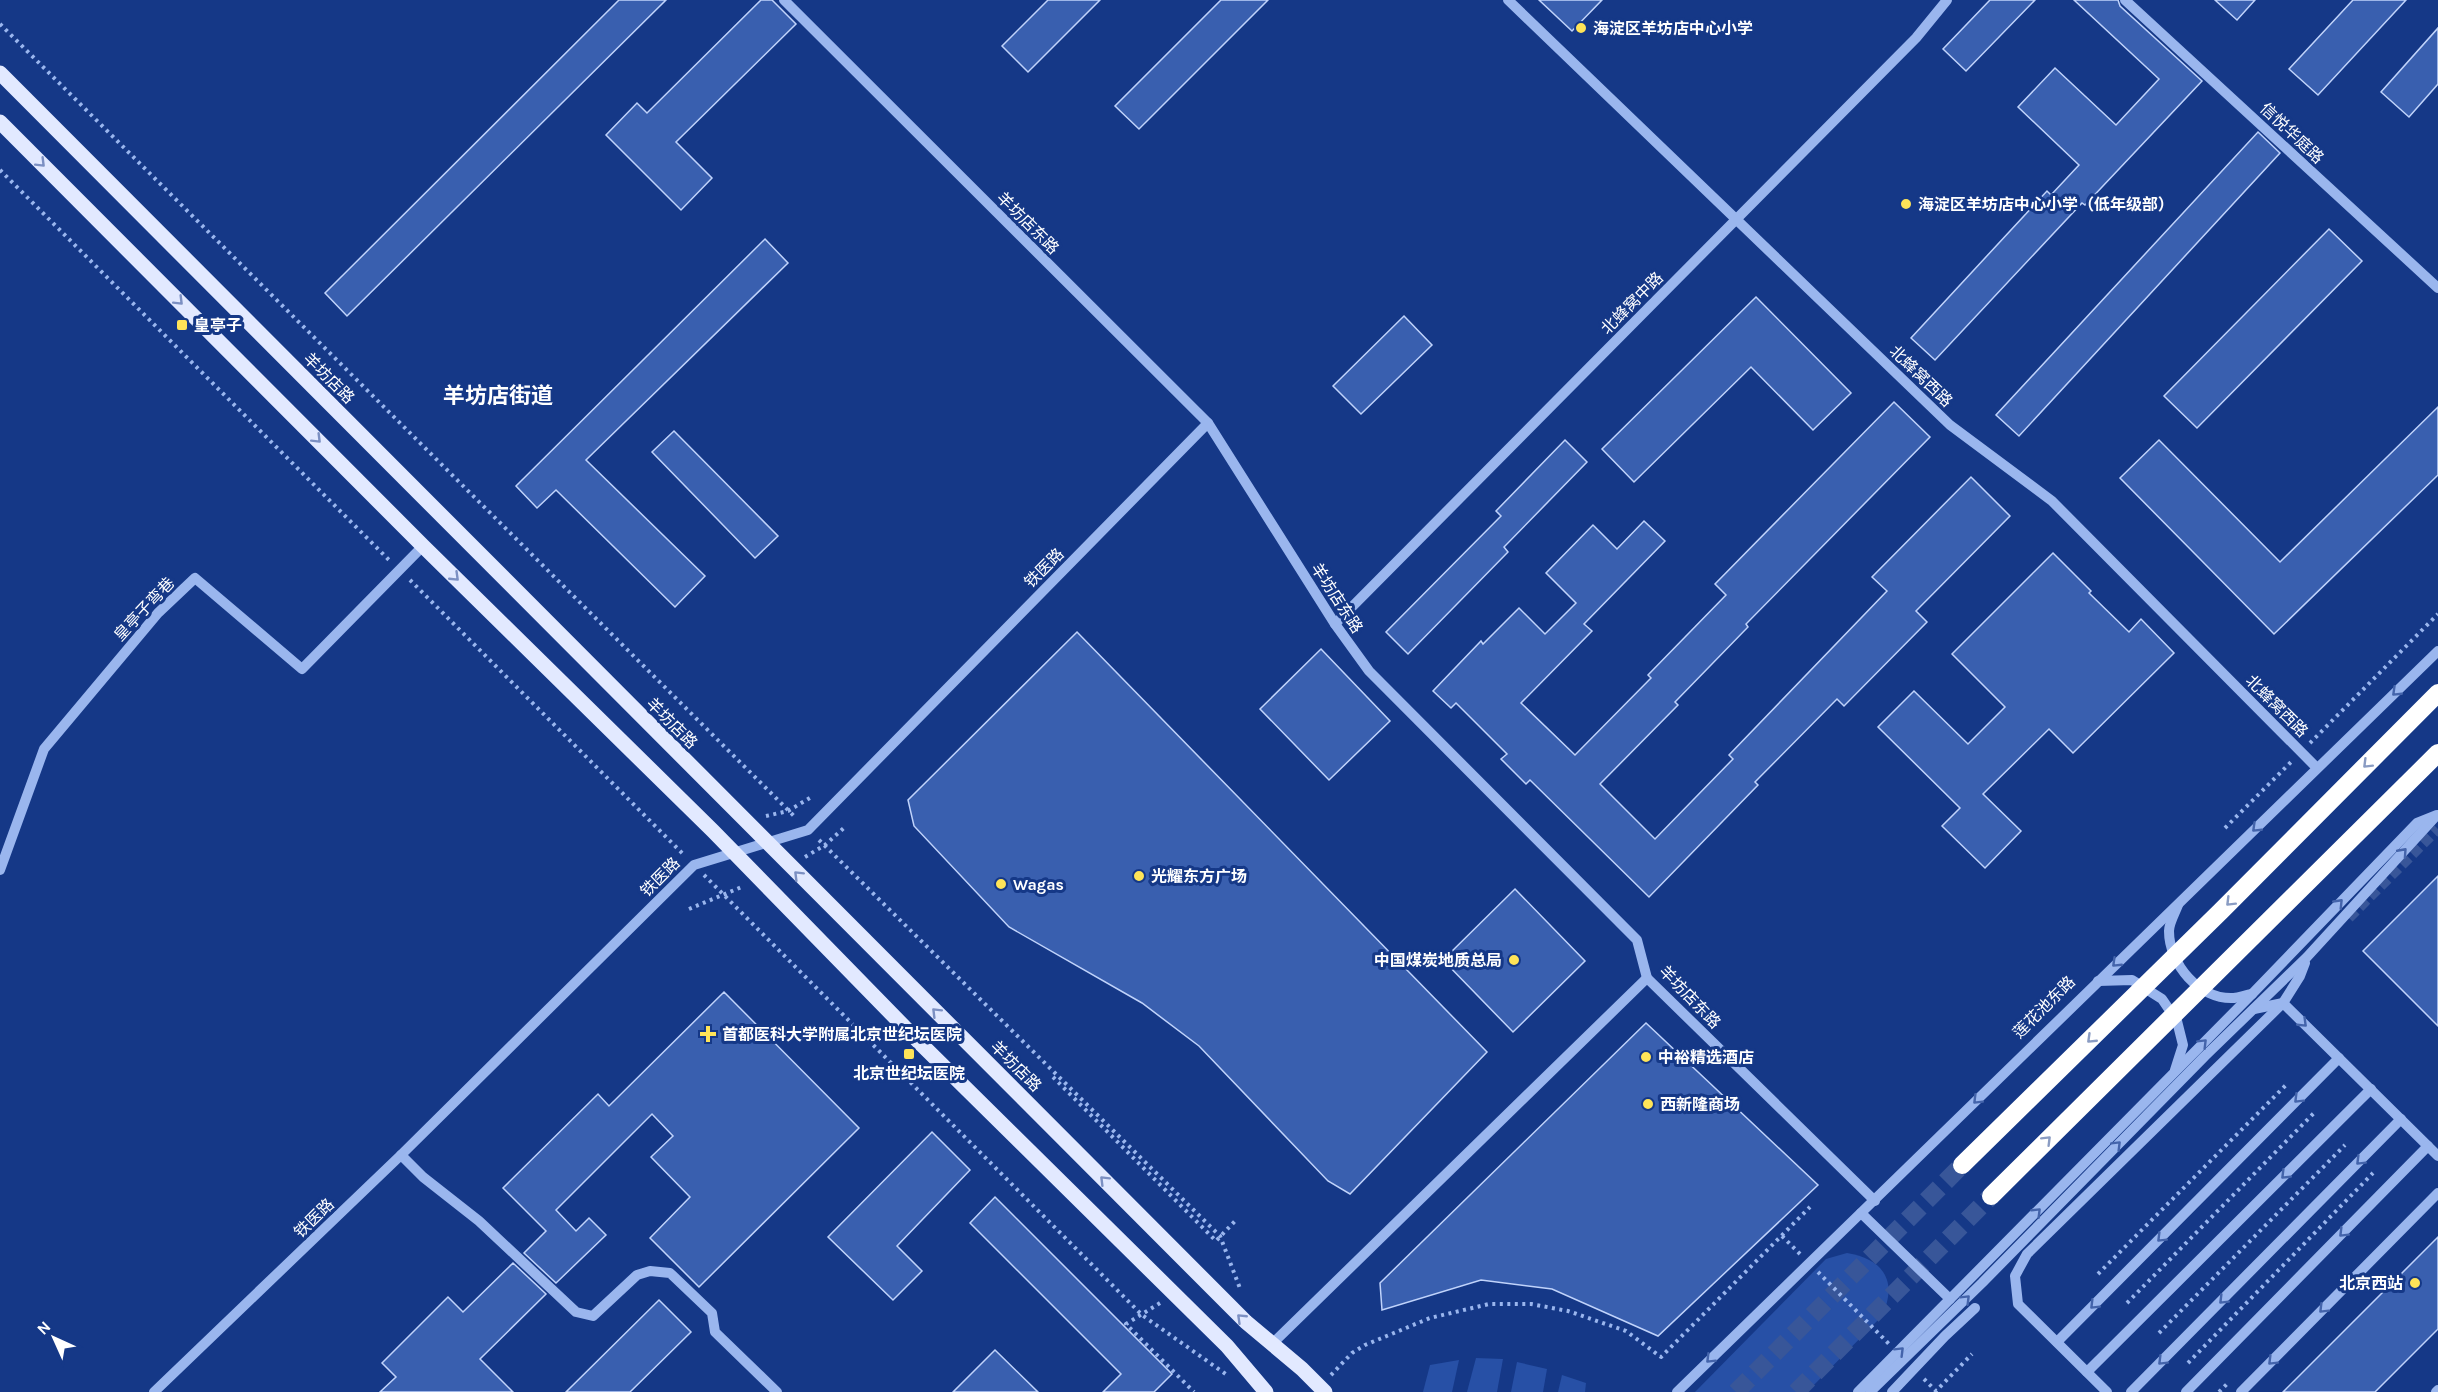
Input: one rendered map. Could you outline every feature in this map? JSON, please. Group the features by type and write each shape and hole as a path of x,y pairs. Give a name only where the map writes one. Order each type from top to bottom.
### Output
{"highway":[{"path":"1962,1165 2221,911 2438,693"},
{"path":"1991,1196 2438,753"}],"main road":[{"name":"羊坊店路","path":"0,73 1246,1322 1302,1369 1325,1392"},
{"path":"0,122 1238,1358 1266,1392"}],"street":[{"name":"羊坊店东路","path":"784,0 1208,423 1335,624 1369,671 1637,940 1647,978 1875,1201"},
{"name":"北蜂窝西路","path":"1508,0 1950,425 2052,501 2317,768"},
{"name":"北蜂窝中路","path":"1335,624 1916,38 1947,0"},
{"name":"信悦华庭路","path":"2126,0 2438,288"},
{"name":"铁医路","path":"154,1392 401,1155 694,865 808,830 1208,423"},
{"name":"皇亭子弯巷","path":"0,870 44,749 158,613 195,578 302,669 423,546"},
{"name":"莲花池东路","path":"1677,1392 2438,651"},
{"path":"1870,1392 1877,1388 2307,957 2438,814"},
{"path":"1858,1392 2252,994 2417,823 2438,814"},
{"path":"2179,902 2169,930 2173,952 2184,974 2195,984 2214,995 2232,998 2252,994"},
{"path":"2108,1392 2018,1304 2015,1276 2027,1254 2283,1003 2300,976 2307,957"},
{"path":"1272,1344 1647,978"},
{"path":"2098,981 2132,980 2162,999 2177,1021 2183,1046 2174,1073"},
{"path":"2254,1009 2283,1003"},
{"path":"2283,1003 2438,1156"},
{"path":"2057,1342 2339,1058"},
{"path":"2087,1372 2371,1089"},
{"path":"2131,1392 2401,1119"},
{"path":"2186,1392 2428,1146"},
{"path":"401,1155 423,1176 479,1221 576,1312 592,1316 637,1275 650,1271 670,1273 712,1313 715,1332 777,1392"},
{"path":"2241,1392 2438,1193"},
{"path":"1861,1213 1950,1299"},
{"path":"1892,1392 1975,1308"}],"path":[{"path":"0,24 808,830 1220,1236 1244,1299"},
{"path":"0,170 1142,1315 1230,1377 1238,1358"},
{"path":"2225,828 2438,614"},
{"path":"1053,1077 1216,1241 1236,1220"},
{"path":"2098,1274 2286,1085"},
{"path":"2127,1302 2314,1113"},
{"path":"2159,1333 2345,1145"},
{"path":"2202,1169 2247,1213"},
{"path":"2188,1363 2373,1173"},
{"path":"1329,1376 1353,1353 1365,1346 1430,1318 1489,1304 1531,1305 1568,1311 1626,1331 1661,1357 1810,1207"},
{"path":"2262,1228 2306,1271"},
{"path":"1782,1236 1806,1260"},
{"path":"1814,1268 1895,1350"},
{"path":"1166,1300 1126,1324 1194,1392"},
{"path":"1920,1374 1937,1391 1972,1354"}],"shaded area":[{"path":"1847,1253 1860,1256 1879,1267 1888,1283 1887,1304 1882,1316 1807,1392 1695,1392 1826,1259"},
{"path":"1476,1358 1503,1359 1497,1392 1467,1392"},
{"path":"1459,1360 1452,1392 1423,1392 1430,1365"},
{"path":"1517,1362 1547,1369 1543,1392 1511,1392"},
{"path":"1562,1375 1586,1383 1585,1392 1558,1392"}],"building":[{"path":"619,0 666,0 347,316 325,293"},
{"path":"761,0 772,0 796,24 676,142 712,178 681,210 606,135 637,103 647,113"},
{"path":"1048,0 1100,0 1028,72 1002,46"},
{"path":"1221,0 1268,0 1139,129 1115,106"},
{"path":"1539,0 1602,0 1572,31"},
{"path":"1990,0 2035,0 1966,71 1943,49"},
{"path":"2074,0 2118,0 2120,6 2202,81 2085,205 2082,203 1935,360 1911,338 2047,191 2051,195 2079,165 2018,107 2055,68 2116,125 2159,79"},
{"path":"2215,0 2255,0 2237,20"},
{"path":"2353,0 2406,0 2318,95 2289,69"},
{"path":"2438,28 2438,84 2409,117 2381,92"},
{"path":"2258,132 2280,153 2019,436 1996,415"},
{"path":"2329,229 2362,261 2197,428 2164,396"},
{"path":"765,239 788,263 586,460 705,576 675,607 556,490 537,508 516,486"},
{"path":"1756,297 1851,393 1813,430 1751,367 1634,482 1602,449"},
{"path":"1404,316 1432,345 1361,414 1333,386"},
{"path":"1894,402 1930,437 1746,624 1748,627 1675,702 1678,705 1600,784 1655,839 1733,759 1729,755 1887,591 1872,577 1971,477 2010,516 1916,611 1927,622 1844,706 1837,699 1755,782 1758,785 1649,897 1530,780 1526,784 1501,759 1507,754 1456,703 1451,708 1433,691 1481,641 1483,644 1519,608 1545,634 1576,603 1546,573 1593,525 1617,549 1644,521 1665,541 1584,624 1592,631 1521,703 1575,755 1651,678 1648,675 1726,595 1715,584"},
{"path":"2438,407 2438,475 2274,634 2120,478 2159,440 2280,562"},
{"path":"674,431 778,536 755,558 652,452"},
{"path":"1565,440 1587,462 1504,547 1508,552 1408,654 1386,632 1501,516 1496,511"},
{"path":"2053,553 2129,632 2141,619 2174,653 2073,753 2049,729 1983,794 2021,831 1985,868 1942,826 1960,808 1878,727 1914,691 1968,744 2005,707 1952,654"},
{"name":"光耀东方广场","path":"1077,632 1487,1052 1350,1194 1328,1181 1199,1046 1142,1003 1009,927 914,826 908,800"},
{"path":"1321,649 1390,721 1329,780 1260,709"},
{"path":"2438,876 2438,1026 2363,951"},
{"name":"中国煤炭地质总局","path":"1515,889 1585,961 1513,1032 1443,960"},
{"path":"724,992 859,1128 699,1287 650,1238 690,1197 651,1157 673,1136 652,1114 556,1210 576,1231 589,1218 606,1235 556,1283 524,1253 546,1231 503,1188 598,1094 609,1106"},
{"name":"西新隆商场","path":"1646,1023 1818,1185 1658,1336 1552,1289 1481,1280 1382,1310 1380,1283"},
{"path":"932,1132 970,1170 897,1246 922,1271 893,1300 828,1237"},
{"path":"995,1197 1172,1374 1154,1392 1103,1392 1121,1374 970,1223"},
{"name":"北京西站","path":"2438,1237 2438,1329 2375,1392 2283,1392"},
{"path":"513,1263 546,1294 480,1359 513,1392 380,1392 396,1377 382,1363 448,1297 463,1312"},
{"path":"659,1300 691,1332 630,1392 566,1392"},
{"path":"995,1350 1038,1392 953,1392"}],"tunnel":[{"path":"2349,918 2438,829"},
{"path":"1736,1392 1962,1165"},
{"path":"1796,1392 1991,1196"}],"place":[{"name":"海淀区羊坊店中心小学","path":"1581,28"},
{"name":"海淀区羊坊店中心小学（低年级部）","path":"1906,204"},
{"name":"皇亭子","path":"182,325"},
{"name":"光耀东方广场","path":"1139,876"},
{"name":"Wagas","path":"1001,884"},
{"name":"中国煤炭地质总局","path":"1514,960"},
{"name":"首都医科大学附属北京世纪坛医院","path":"708,1034"},
{"name":"北京世纪坛医院","path":"909,1054"},
{"name":"中裕精选酒店","path":"1646,1057"},
{"name":"西新隆商场","path":"1648,1104"},
{"name":"北京西站","path":"2415,1283"}],"district":[{"name":"羊坊店街道","path":"498,396"}]}
